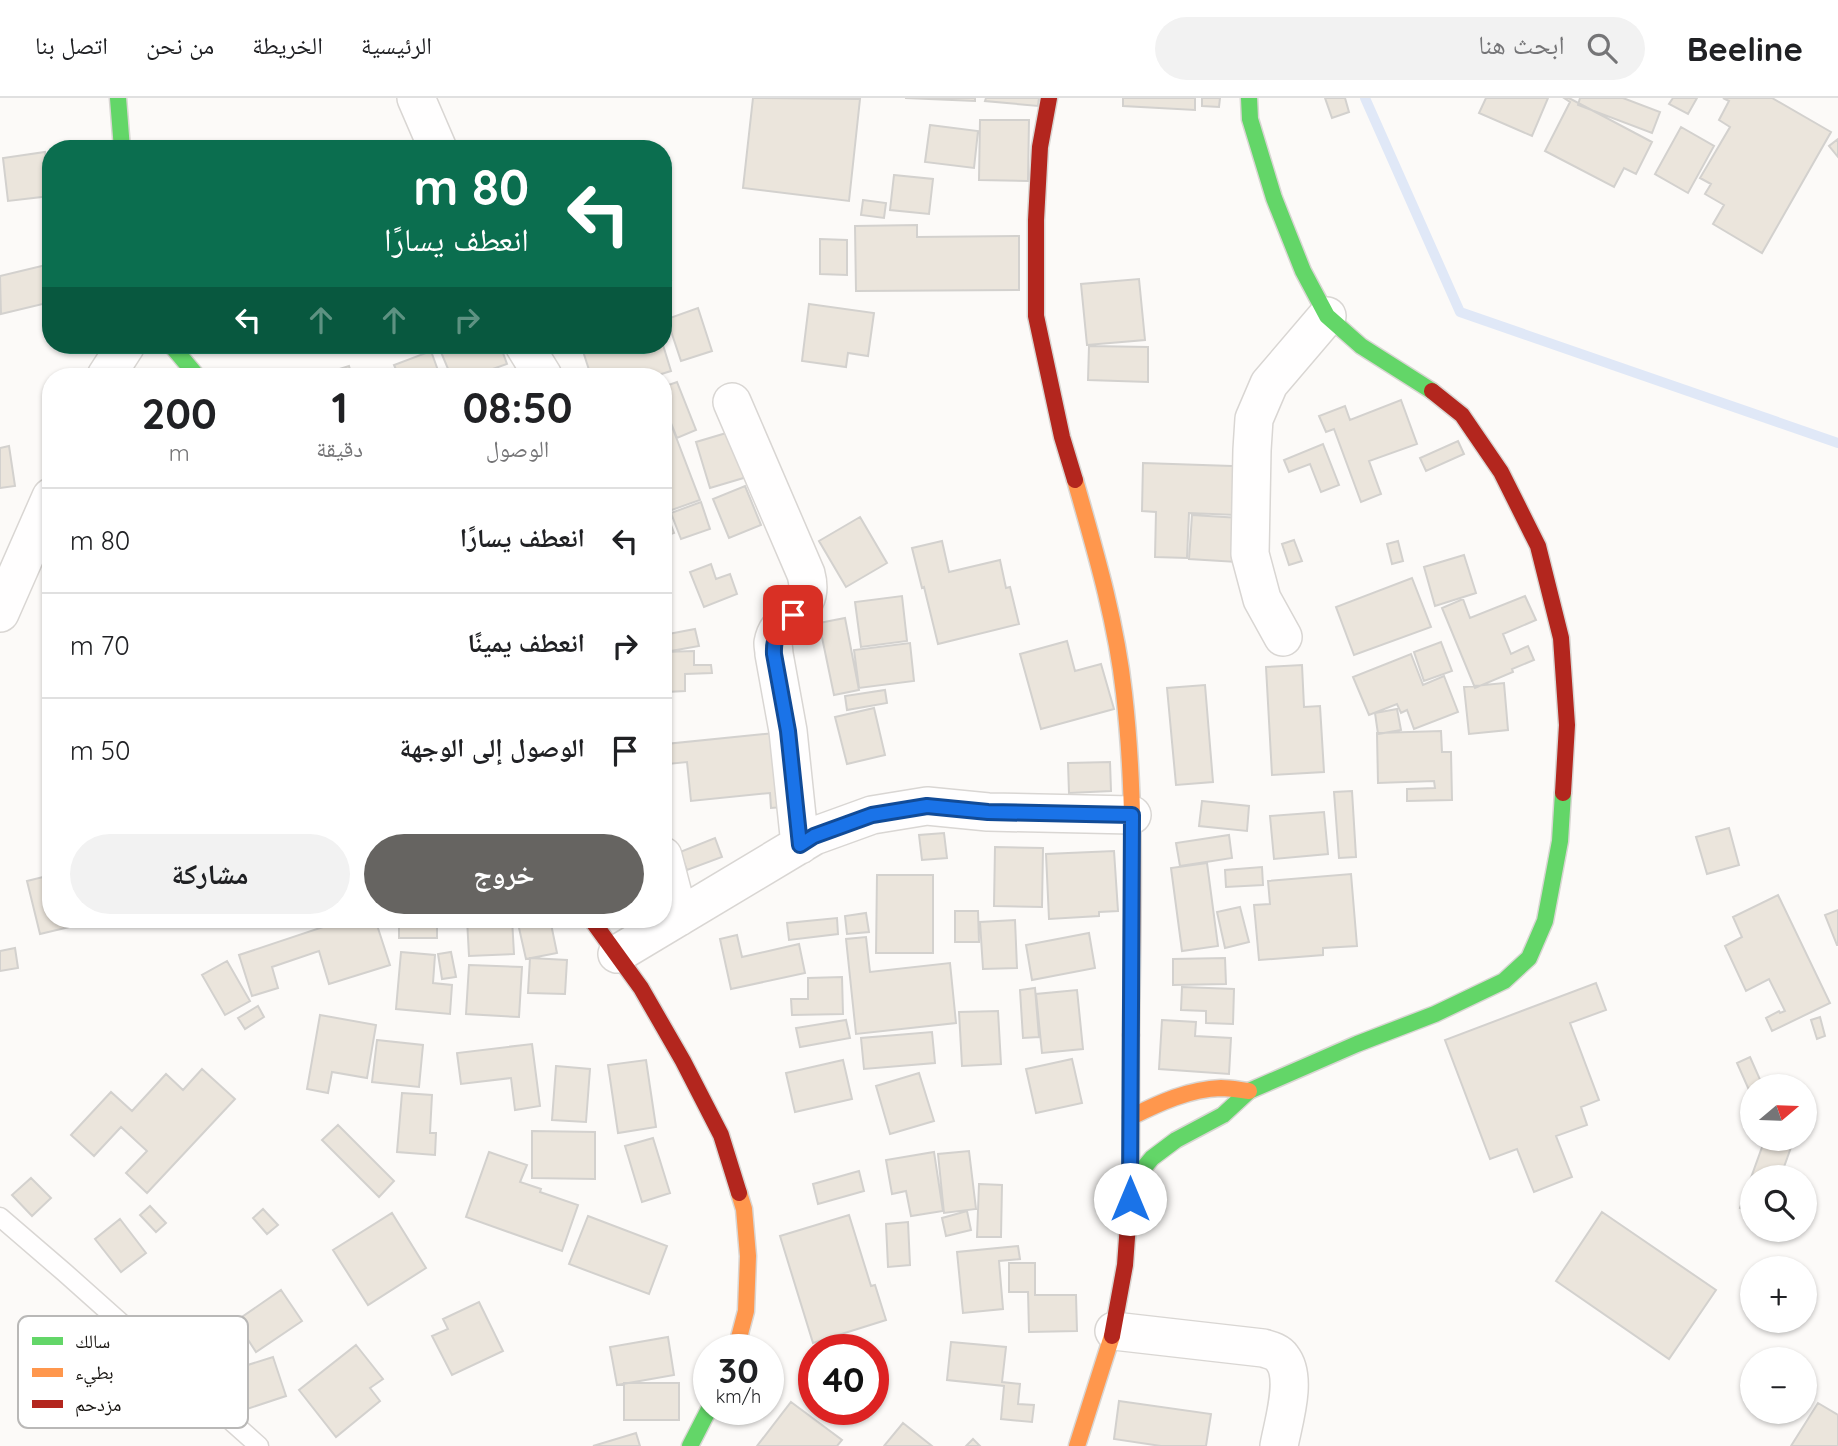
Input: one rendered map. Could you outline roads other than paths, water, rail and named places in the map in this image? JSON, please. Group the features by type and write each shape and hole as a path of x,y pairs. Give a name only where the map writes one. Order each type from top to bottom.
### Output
{"street":[{"path":"118,98 121,140"},
{"path":"416,98 434,140"},
{"path":"1049,98 1040,147 1036,220 1036,316 1062,437 1100,567 1115,636 1124,693 1132,815 1131,1183 1125,1265 1114,1331 1077,1446"},
{"path":"1131,1183 1152,1158 1176,1140 1223,1115 1249,1091 1357,1044 1435,1014 1504,981 1529,957 1545,921 1560,841 1567,725 1561,638 1538,546 1501,472 1462,415 1433,391 1361,345 1327,316 1303,271 1274,198 1250,119 1249,98"},
{"path":"1283,637 1262,599 1250,554 1254,419 1269,384 1327,316"},
{"path":"179,354 190,368"},
{"path":"732,402 806,574 809,587 806,601 779,630 773,642 788,731 800,845"},
{"path":"0,613 42,517"},
{"path":"672,921 814,836 872,815 927,806 988,812 1132,815"},
{"path":"672,888 680,916"},
{"path":"598,928 641,988 683,1060 721,1135 744,1209 748,1256 746,1311 740,1334"},
{"path":"617,954 660,928"},
{"path":"1131,1117 1157,1104 1192,1092 1222,1088 1249,1091"},
{"path":"1114,1331 1263,1348 1274,1352 1282,1358 1290,1381 1279,1446"},
{"path":"690,1446 701,1425"}],"lane":[{"path":"0,1217 113,1316"},
{"path":"239,1428 259,1446"}],"waterway":[{"path":"1365,98 1460,312 1838,443"}]}
